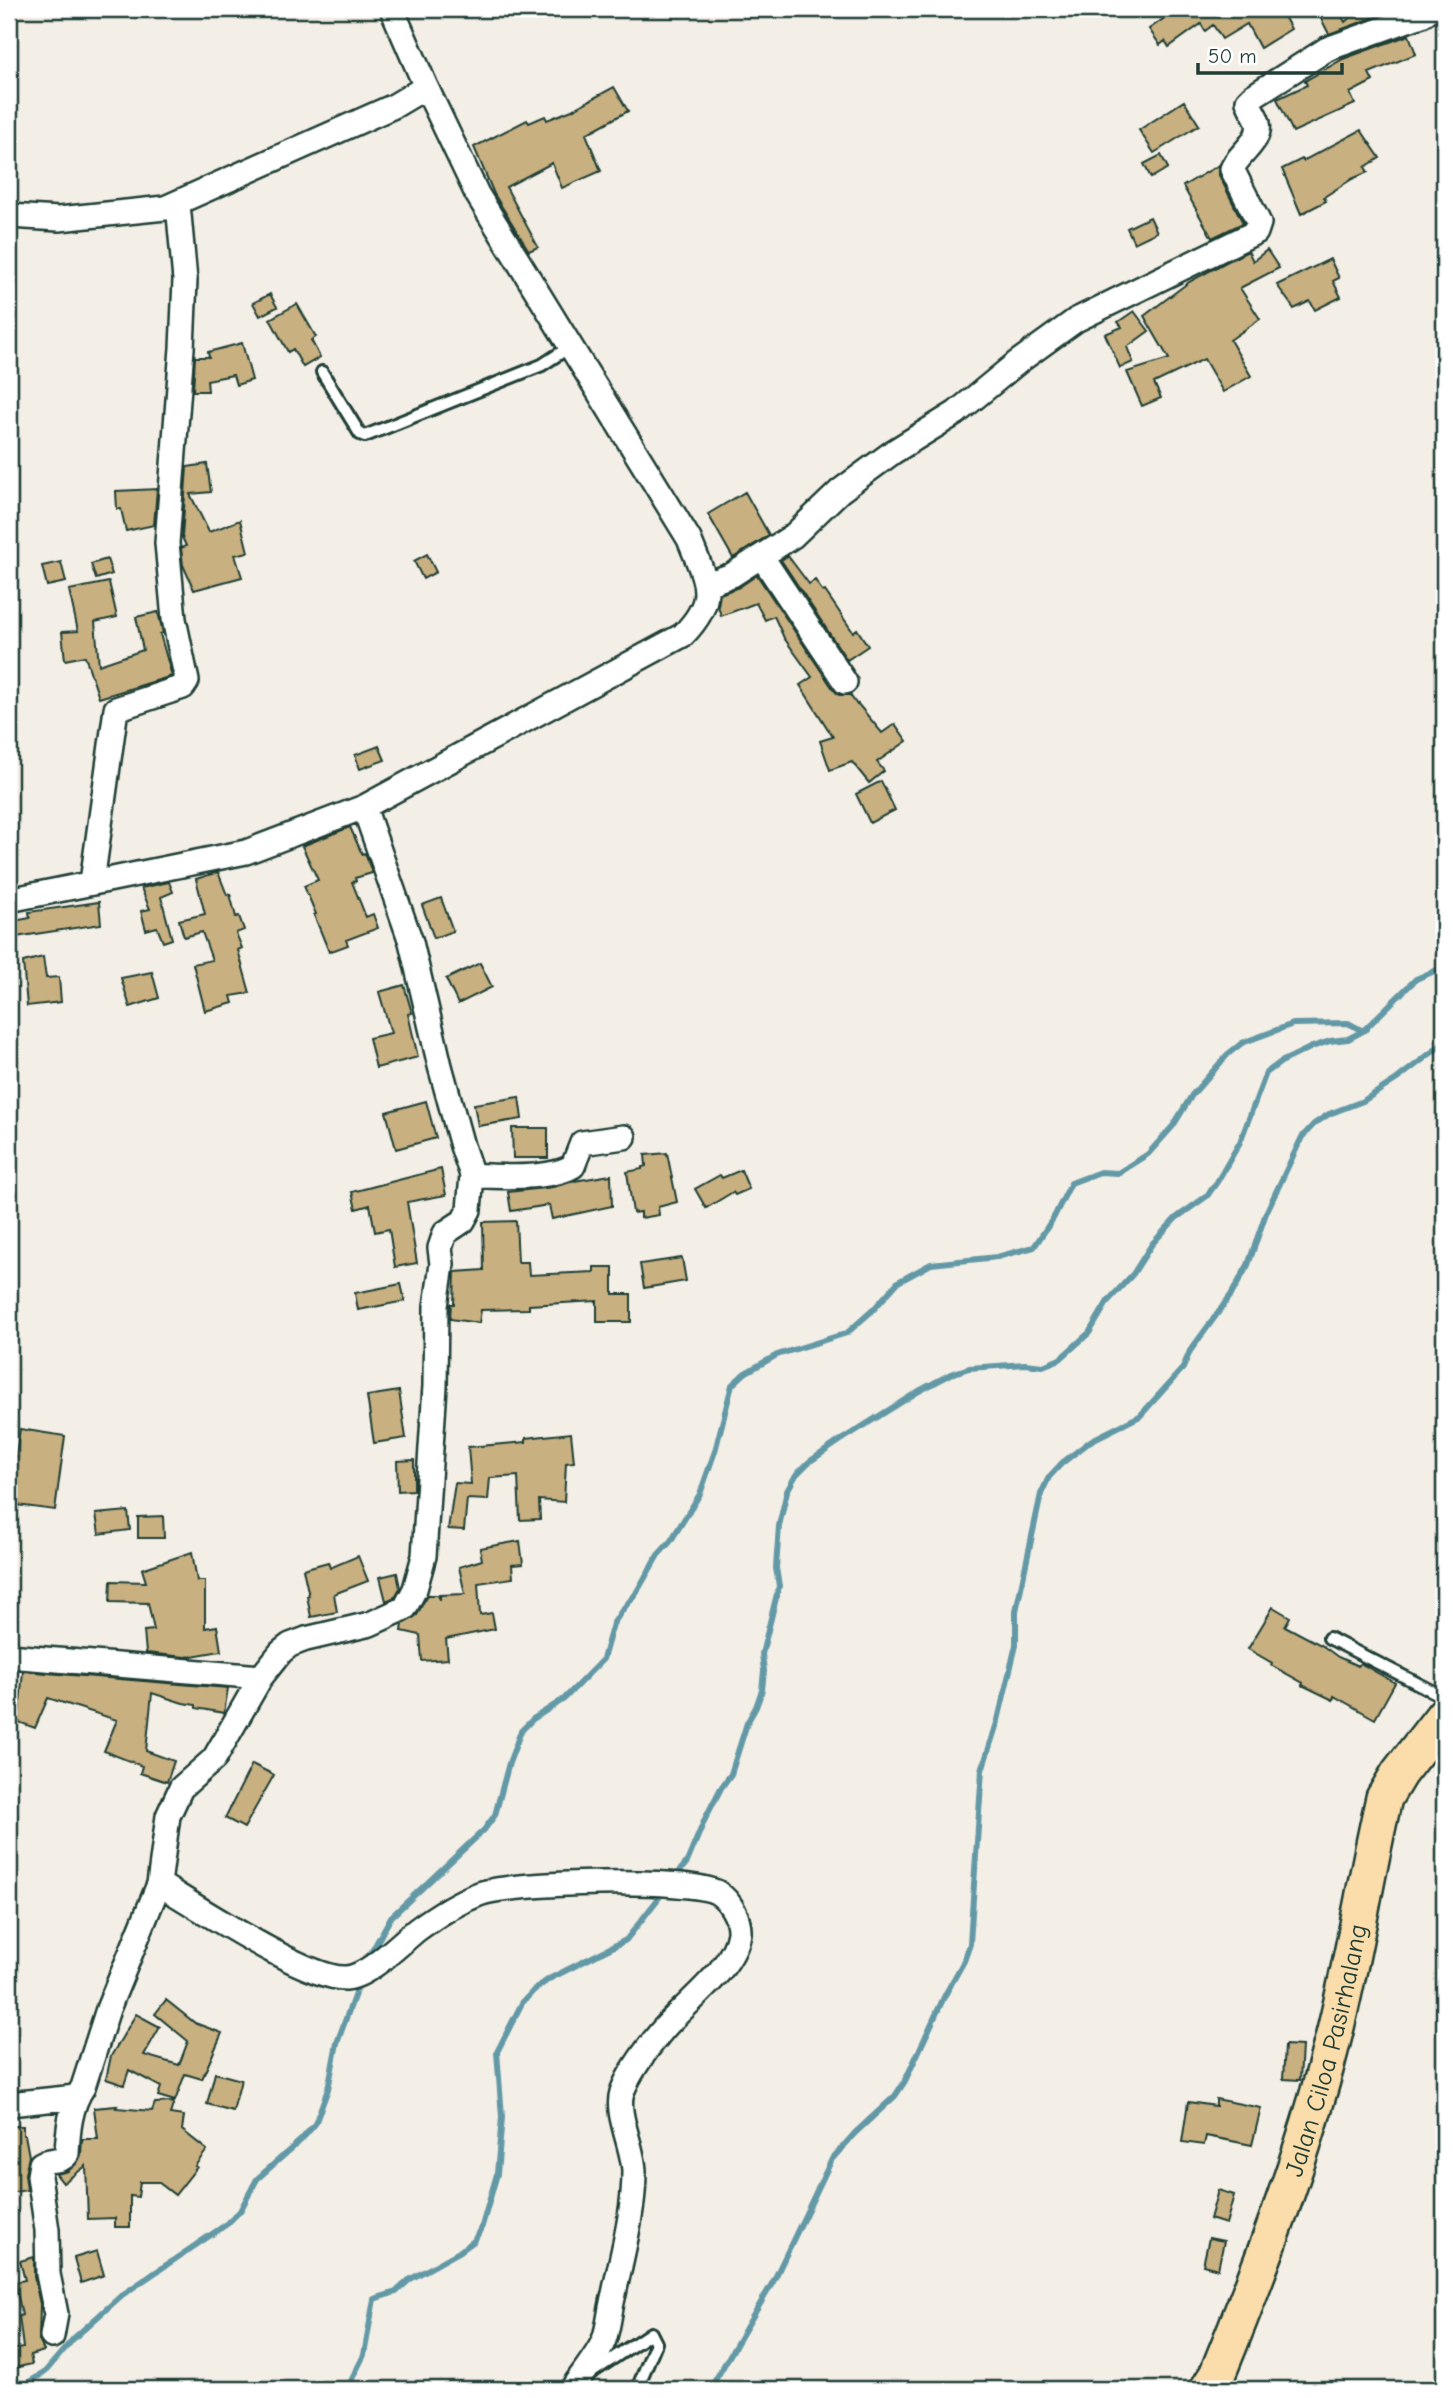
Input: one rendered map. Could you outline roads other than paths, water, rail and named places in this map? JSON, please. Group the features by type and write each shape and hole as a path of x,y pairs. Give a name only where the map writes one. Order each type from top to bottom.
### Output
{"main road":[{"name":"Jalan Ciloa Pasirhalang","path":"1208,2389 1217,2375 1256,2280 1308,2126 1332,2043 1384,1798 1399,1773 1444,1715"}],"street":[{"path":"9,900 246,852 364,807 683,635 698,619 703,609 707,584 689,539 477,194 392,9"},
{"path":"707,584 732,575 793,536 840,491 893,452 956,413 1018,362 1076,320 1256,232 1259,223 1232,172 1232,166 1258,132 1258,123 1248,102 1253,96 1327,49 1422,15 1431,9"},
{"path":"9,216 59,219 165,208 178,204 394,106 426,87"},
{"path":"92,883 116,709 183,687 187,681 174,619 167,544 185,280 178,204"},
{"path":"762,557 845,682"},
{"path":"52,2336 55,2315 48,2274 47,2230 39,2176 42,2163 62,2159 67,2154 76,2097 83,2087 108,2009 159,1884 168,1816 181,1788 214,1759 261,1677 281,1652 290,1645 391,1617 405,1608 415,1589 425,1556 435,1386 436,1306 442,1264 440,1248 445,1233 463,1221 469,1210 472,1175 447,1092 411,942 364,807"},
{"path":"472,1175 507,1178 563,1171 573,1166 582,1143 624,1137"},
{"path":"9,1656 261,1677"},
{"path":"159,1884 252,1940 304,1966 337,1978 352,1977 364,1972 421,1927 457,1904 503,1887 601,1883 687,1886 717,1892 732,1906 739,1931 731,1954 721,1969 659,2033 638,2062 622,2092 620,2106 630,2141 634,2170 631,2213 604,2339 575,2386"},
{"path":"9,2104 76,2097"}],"lane":[{"path":"323,372 360,434 365,436 542,365 571,346"},
{"path":"1329,1638 1444,1696"},
{"path":"575,2386 651,2333 656,2343 636,2389"}],"waterway":[{"path":"674,1878 687,1862 705,1819 731,1774 747,1723 762,1690 762,1654 779,1586 776,1568 779,1526 787,1491 796,1475 809,1462 841,1440 951,1374 969,1368 1025,1364 1043,1366 1060,1359 1089,1333 1108,1301 1133,1274 1152,1244 1176,1218 1207,1196 1240,1142 1266,1073 1281,1062 1312,1047 1348,1039 1363,1031 1416,979 1444,967"},
{"path":"367,1960 391,1917 484,1830 495,1815 521,1731 533,1719 564,1699 603,1659 613,1624 635,1595 658,1555 670,1542 700,1494 715,1451 732,1385 745,1373 777,1355 847,1333 874,1309 898,1282 931,1264 997,1257 1034,1247 1054,1217 1071,1183 1100,1172 1118,1173 1148,1154 1173,1126 1192,1095 1228,1054 1242,1043 1293,1024 1348,1023 1363,1031 1367,1029"},
{"path":"710,2389 773,2282 832,2159 855,2133 895,2096 964,1961 970,1944 982,1770 998,1720 1016,1645 1016,1611 1041,1494 1049,1477 1062,1463 1092,1440 1140,1416 1183,1368 1190,1351 1231,1295 1248,1265 1266,1213 1302,1137 1314,1124 1329,1114 1363,1101 1444,1043"},
{"path":"347,2389 364,2355 374,2299 396,2292 409,2280 459,2252 474,2241 482,2226 497,2174 502,2117 497,2052 522,2003 549,1979 626,1940 665,1890"},
{"path":"17,2389 44,2373 74,2338 122,2295 227,2224 240,2211 257,2179 315,2124 328,2089 337,2043 360,1980"}]}
